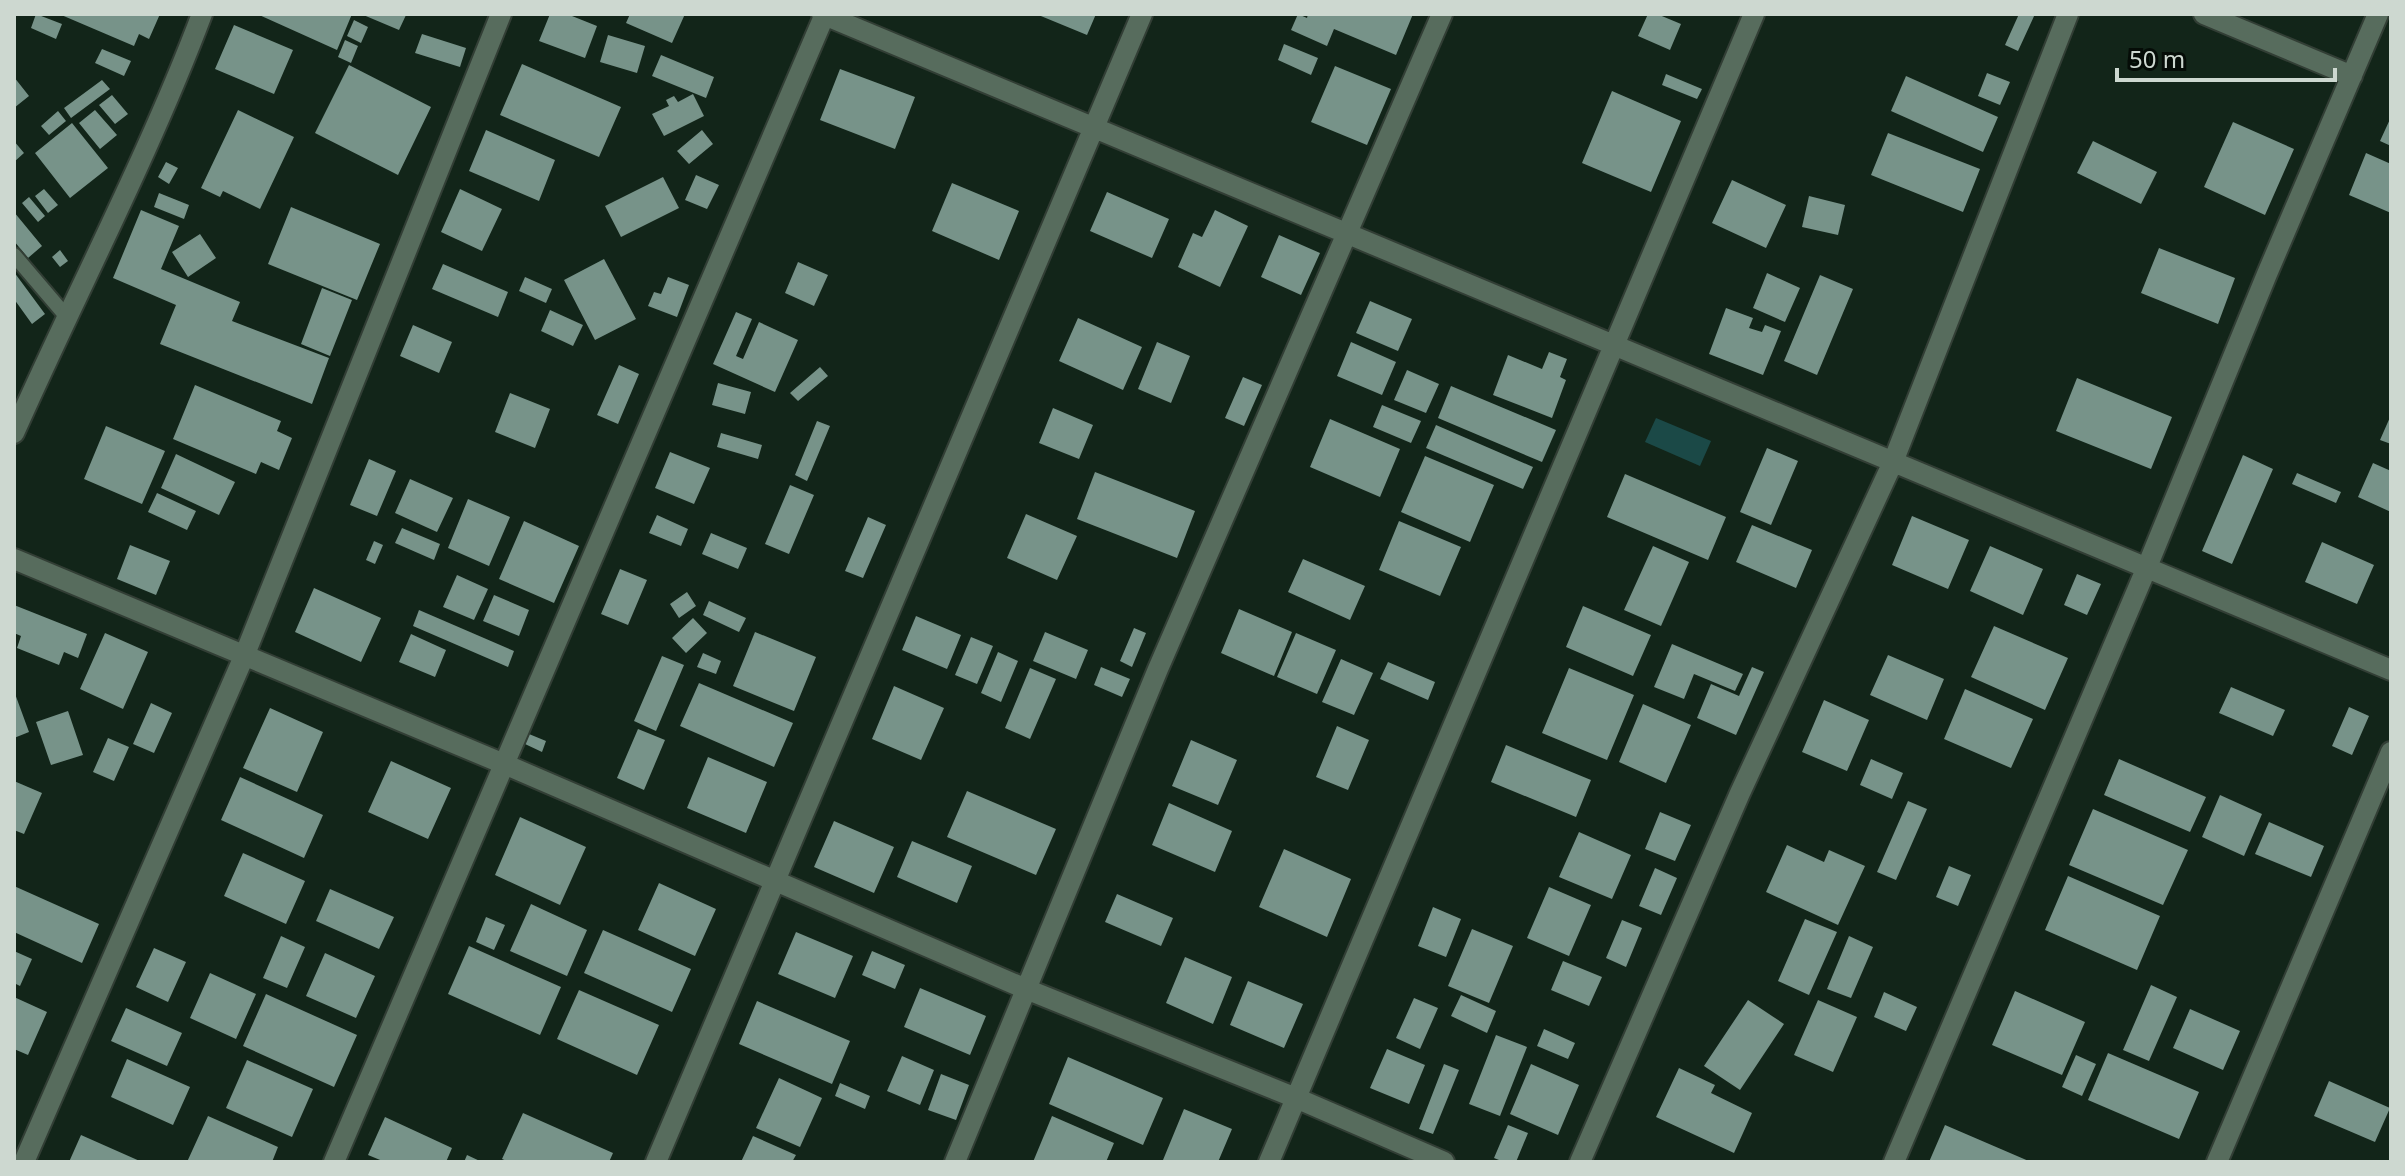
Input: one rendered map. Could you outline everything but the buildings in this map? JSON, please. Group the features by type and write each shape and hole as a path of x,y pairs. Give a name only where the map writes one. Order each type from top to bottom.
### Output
{"street":[{"path":"14,433 141,157 202,14"},
{"path":"24,1162 245,654 501,14"},
{"path":"334,1162 824,14 1613,347 2391,670"},
{"path":"656,1162 1142,14"},
{"path":"955,1162 1158,669 1442,14"},
{"path":"1269,1162 1754,14"},
{"path":"1580,1162 1740,793 1893,462 2068,14"},
{"path":"2204,14 2352,76"},
{"path":"1894,1162 2378,14"},
{"path":"14,559 504,764 1026,989 1296,1098 1444,1162"},
{"path":"2217,1162 2391,752"}],"lane":[{"path":"14,255 66,316"}],"water":[{"path":"1656,418 1711,441 1700,466 1645,442"}]}
